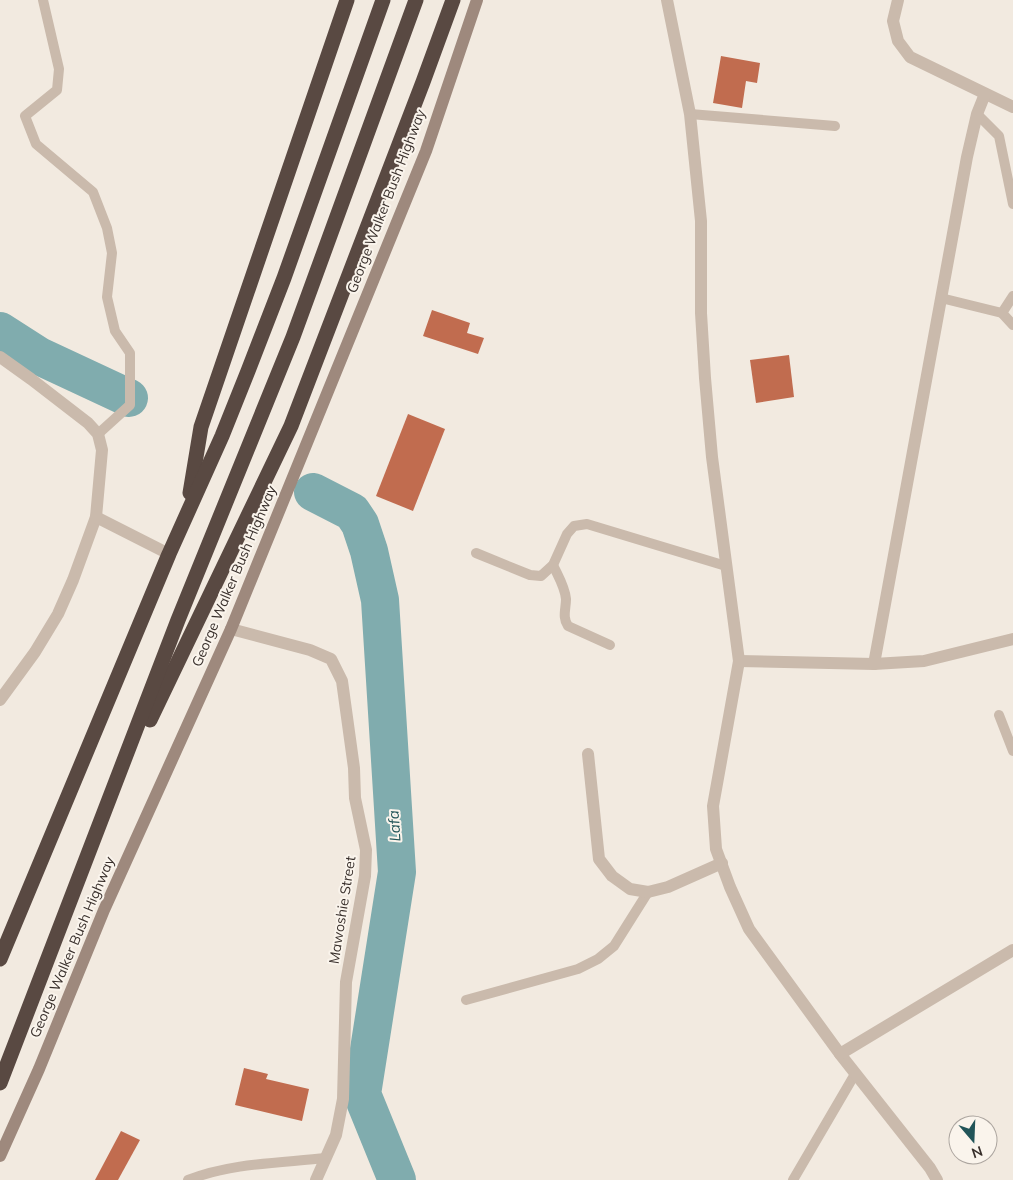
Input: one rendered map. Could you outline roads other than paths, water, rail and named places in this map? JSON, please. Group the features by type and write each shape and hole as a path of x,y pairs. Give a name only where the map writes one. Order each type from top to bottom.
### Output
{"highway":[{"path":"185,519 201,427 346,0"},
{"path":"0,959 169,554 222,436 280,287 383,0"},
{"name":"George Walker Bush Highway","path":"0,1083 107,809 178,620 293,337 416,0"},
{"path":"107,809 291,426 453,0"}],"street":[{"name":"George Walker Bush Highway","path":"0,1156 39,1069 104,910 231,629 426,151 477,0"},
{"path":"668,0 690,114 700,221 701,313 712,457 739,661 713,806 716,849 749,929 840,1054 930,1168 937,1180"},
{"path":"898,0 893,21 898,41 910,57 1013,108"},
{"path":"874,664 967,157 977,114 985,94"},
{"path":"0,357 32,379 88,423 98,434 102,450 96,518 73,580 58,614 35,652 0,700"},
{"path":"96,518 169,554"},
{"name":"Mawoshie Street","path":"231,629 310,650 331,659 342,681 354,768 356,798 366,850 364,876 346,982 344,1099 336,1135 316,1180"},
{"path":"739,661 874,664 924,661 1013,639"},
{"path":"588,754 599,859 612,876 630,889 648,892 668,888 722,863"},
{"path":"840,1054 1013,950"}],"lane":[{"path":"43,0 59,69 57,90 25,116 36,144 92,192 107,228 112,253 106,296 115,331 130,353 130,405 98,434"},
{"path":"690,114 835,126"},
{"path":"977,114 999,136 1013,204"},
{"path":"1002,313 1013,296"},
{"path":"941,298 1002,313 1013,325"},
{"path":"476,553 530,575 541,576 553,565 567,534 574,526 587,524 726,566"},
{"path":"553,565 566,600 564,621 568,626 610,645"},
{"path":"999,715 1013,751"},
{"path":"466,1000 578,969 598,959 614,946 648,892"},
{"path":"793,1180 856,1074"},
{"path":"188,1180 205,1173 237,1167 326,1158"}],"waterway":[{"path":"0,331 39,356 129,398"},
{"name":"Lafa","path":"313,492 352,512 360,524 369,551 380,600 397,872 362,1094 397,1180"}]}
